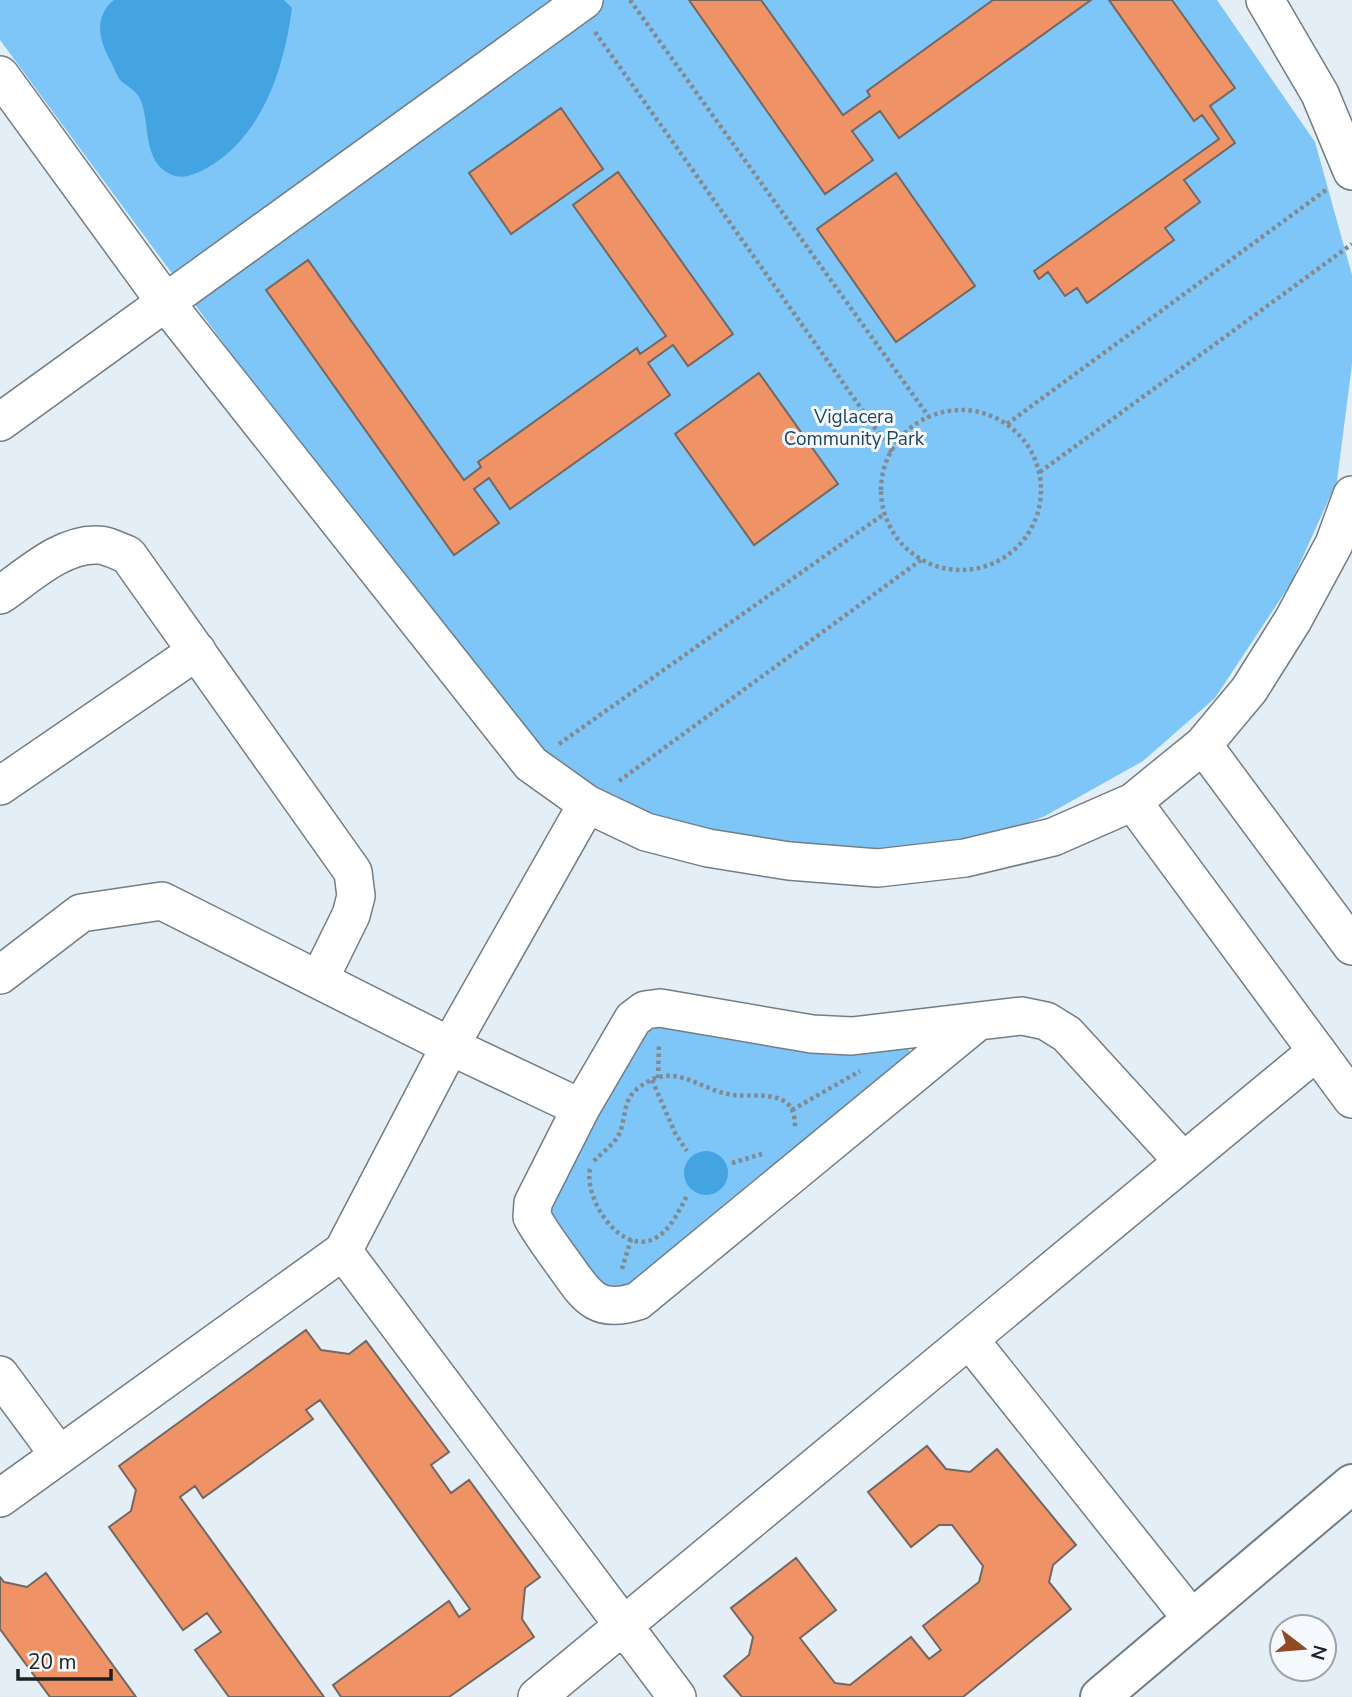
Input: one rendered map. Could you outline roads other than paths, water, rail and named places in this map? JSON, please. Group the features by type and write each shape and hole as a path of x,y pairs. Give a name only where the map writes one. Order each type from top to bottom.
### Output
{"street":[{"path":"1265,0 1320,94 1341,179"},
{"path":"0,422 580,3"},
{"path":"0,75 166,303 531,764 587,804 646,832 708,848 789,861 878,868 965,858 1053,837 1133,802 1203,745 1249,690 1293,620 1334,544 1352,495"},
{"path":"0,595 76,546 100,545 128,555 353,872 356,896 351,915 319,980"},
{"path":"0,786 197,651"},
{"path":"1203,745 1352,946"},
{"path":"1133,802 1352,1099"},
{"path":"0,1498 343,1251 450,1046 587,804"},
{"path":"0,975 81,913 162,901 450,1046 581,1108"},
{"path":"977,1022 638,1301 621,1307 602,1304 586,1296 532,1217 533,1203 581,1108 633,1019 645,1010 660,1008 812,1034 852,1036 1022,1016 1046,1021 1067,1034 1183,1161"},
{"path":"537,1697 1317,1051"},
{"path":"343,1251 677,1697"},
{"path":"969,1339 1192,1619"},
{"path":"0,1375 59,1455"},
{"path":"1100,1697 1352,1484"}],"park label":[{"name":"Viglacera Community Park","path":"854,428"}]}
